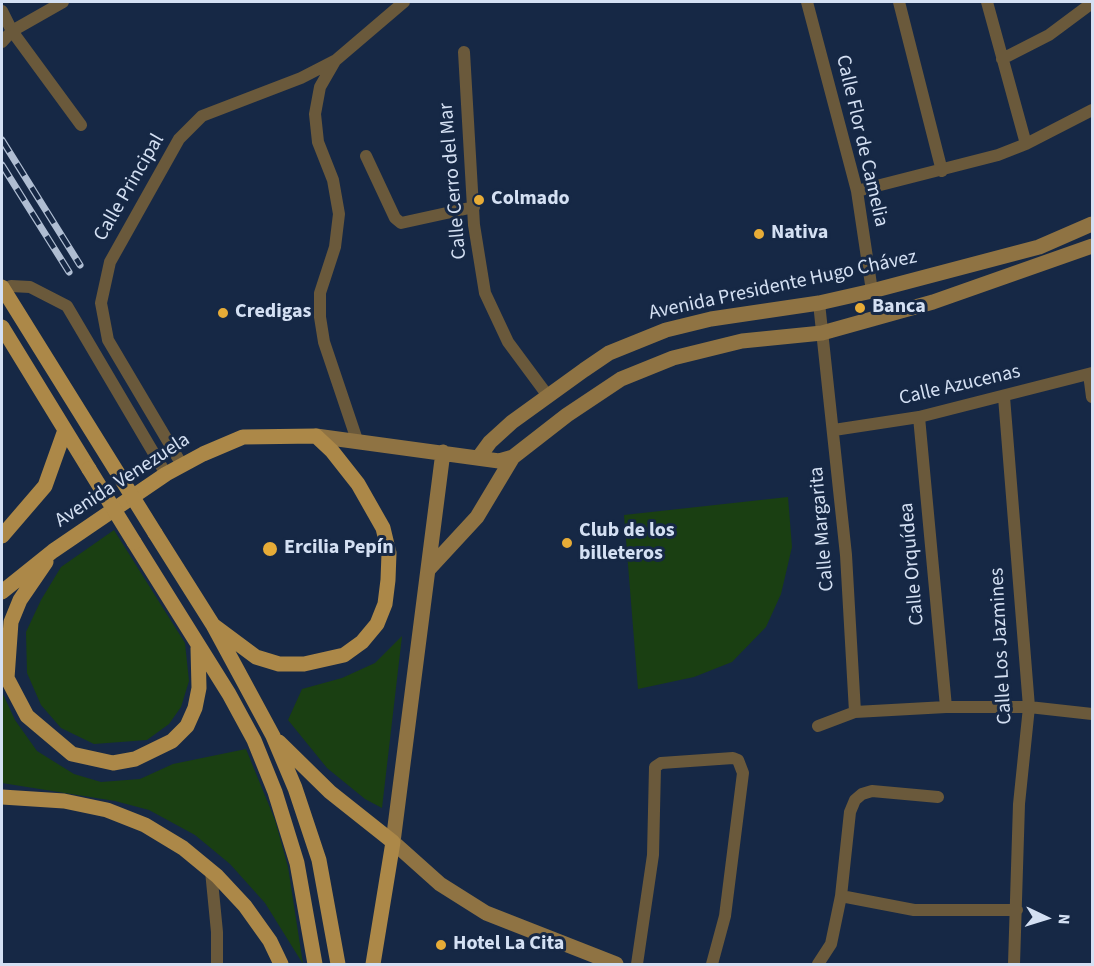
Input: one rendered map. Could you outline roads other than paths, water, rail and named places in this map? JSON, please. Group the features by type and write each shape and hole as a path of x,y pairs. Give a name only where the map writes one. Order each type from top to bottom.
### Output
{"main road":[{"name":"Avenida Presidente Hugo Chávez","path":"479,457 490,442 512,422 609,353 666,330 711,319 819,303 872,291 1040,247 1092,225"},
{"path":"428,570 477,517 513,457 567,415 621,379 673,358 742,341 822,333 933,302 1092,246"},
{"path":"2,288 213,625 273,736 295,788 319,860 338,964"},
{"path":"2,327 254,740 275,792 297,863 315,964"},
{"path":"2,536 45,486 65,430"},
{"path":"316,436 499,460 513,457"},
{"path":"213,625 256,657 279,664 304,664 345,655 362,642 377,624 385,604 388,580 389,553 382,528 358,483 316,436"},
{"name":"Avenida Venezuela","path":"2,592 53,551 182,465 243,438 316,436"},
{"path":"373,964 393,842 443,452"},
{"path":"53,551 20,600 11,622 8,678 27,716 72,754 113,763 135,759 172,741 187,726 195,708 200,672 198,645"},
{"path":"169,598 190,589"},
{"path":"273,736 330,792 393,842 440,884 486,913 598,961 616,964"},
{"path":"2,797 64,801 107,810 145,825 183,848 211,871 246,906 270,941 281,964"}],"street":[{"path":"2,42 12,31 63,2"},
{"name":"Calle Principal","path":"182,465 108,340 101,303 110,262 179,139 202,116 301,78 336,60 404,2"},
{"name":"Calle Flor de Camelia","path":"807,2 857,192 872,291"},
{"path":"899,2 942,171"},
{"path":"987,2 1026,144"},
{"path":"1002,59 1049,35 1092,3"},
{"path":"2,11 12,31 81,125"},
{"name":"Calle Cerro del Mar","path":"464,52 474,225 485,293 508,342 548,396"},
{"path":"336,60 320,87 315,114 318,142 333,180 339,214 334,248 320,292 320,318 324,342 357,440"},
{"path":"857,192 942,171 1026,144 1092,110"},
{"path":"366,156 395,218 401,223 474,207"},
{"path":"2,288 30,287 67,306 166,474"},
{"name":"Calle Margarita","path":"819,303 846,555 855,712"},
{"path":"1091,374 1092,397"},
{"name":"Calle Azucenas","path":"834,430 919,417 1004,398 1091,374"},
{"name":"Calle Los Jazmines","path":"1004,398 1029,707 1019,804 1014,964"},
{"name":"Calle Orquídea","path":"919,417 946,706"},
{"path":"818,726 855,712 946,706 1029,707 1092,714"},
{"path":"637,964 653,855 655,767 661,763 733,758 738,760 743,773 724,916 712,964"},
{"path":"818,964 831,944 841,896 850,812 855,800 862,794 872,791 938,797"},
{"path":"211,871 218,932 217,964"},
{"path":"841,896 914,910 1017,910"}],"railway":[{"path":"2,140 80,265"},
{"path":"2,165 69,272"}],"place":[{"name":"Colmado","path":"479,200"},
{"name":"Nativa","path":"759,234"},
{"name":"Banca","path":"860,308"},
{"name":"Credigas","path":"223,313"},
{"name":"Club de los billeteros","path":"567,543"},
{"name":"Ercilia Pepín","path":"270,549"},
{"name":"Hotel La Cita","path":"441,945"}]}
